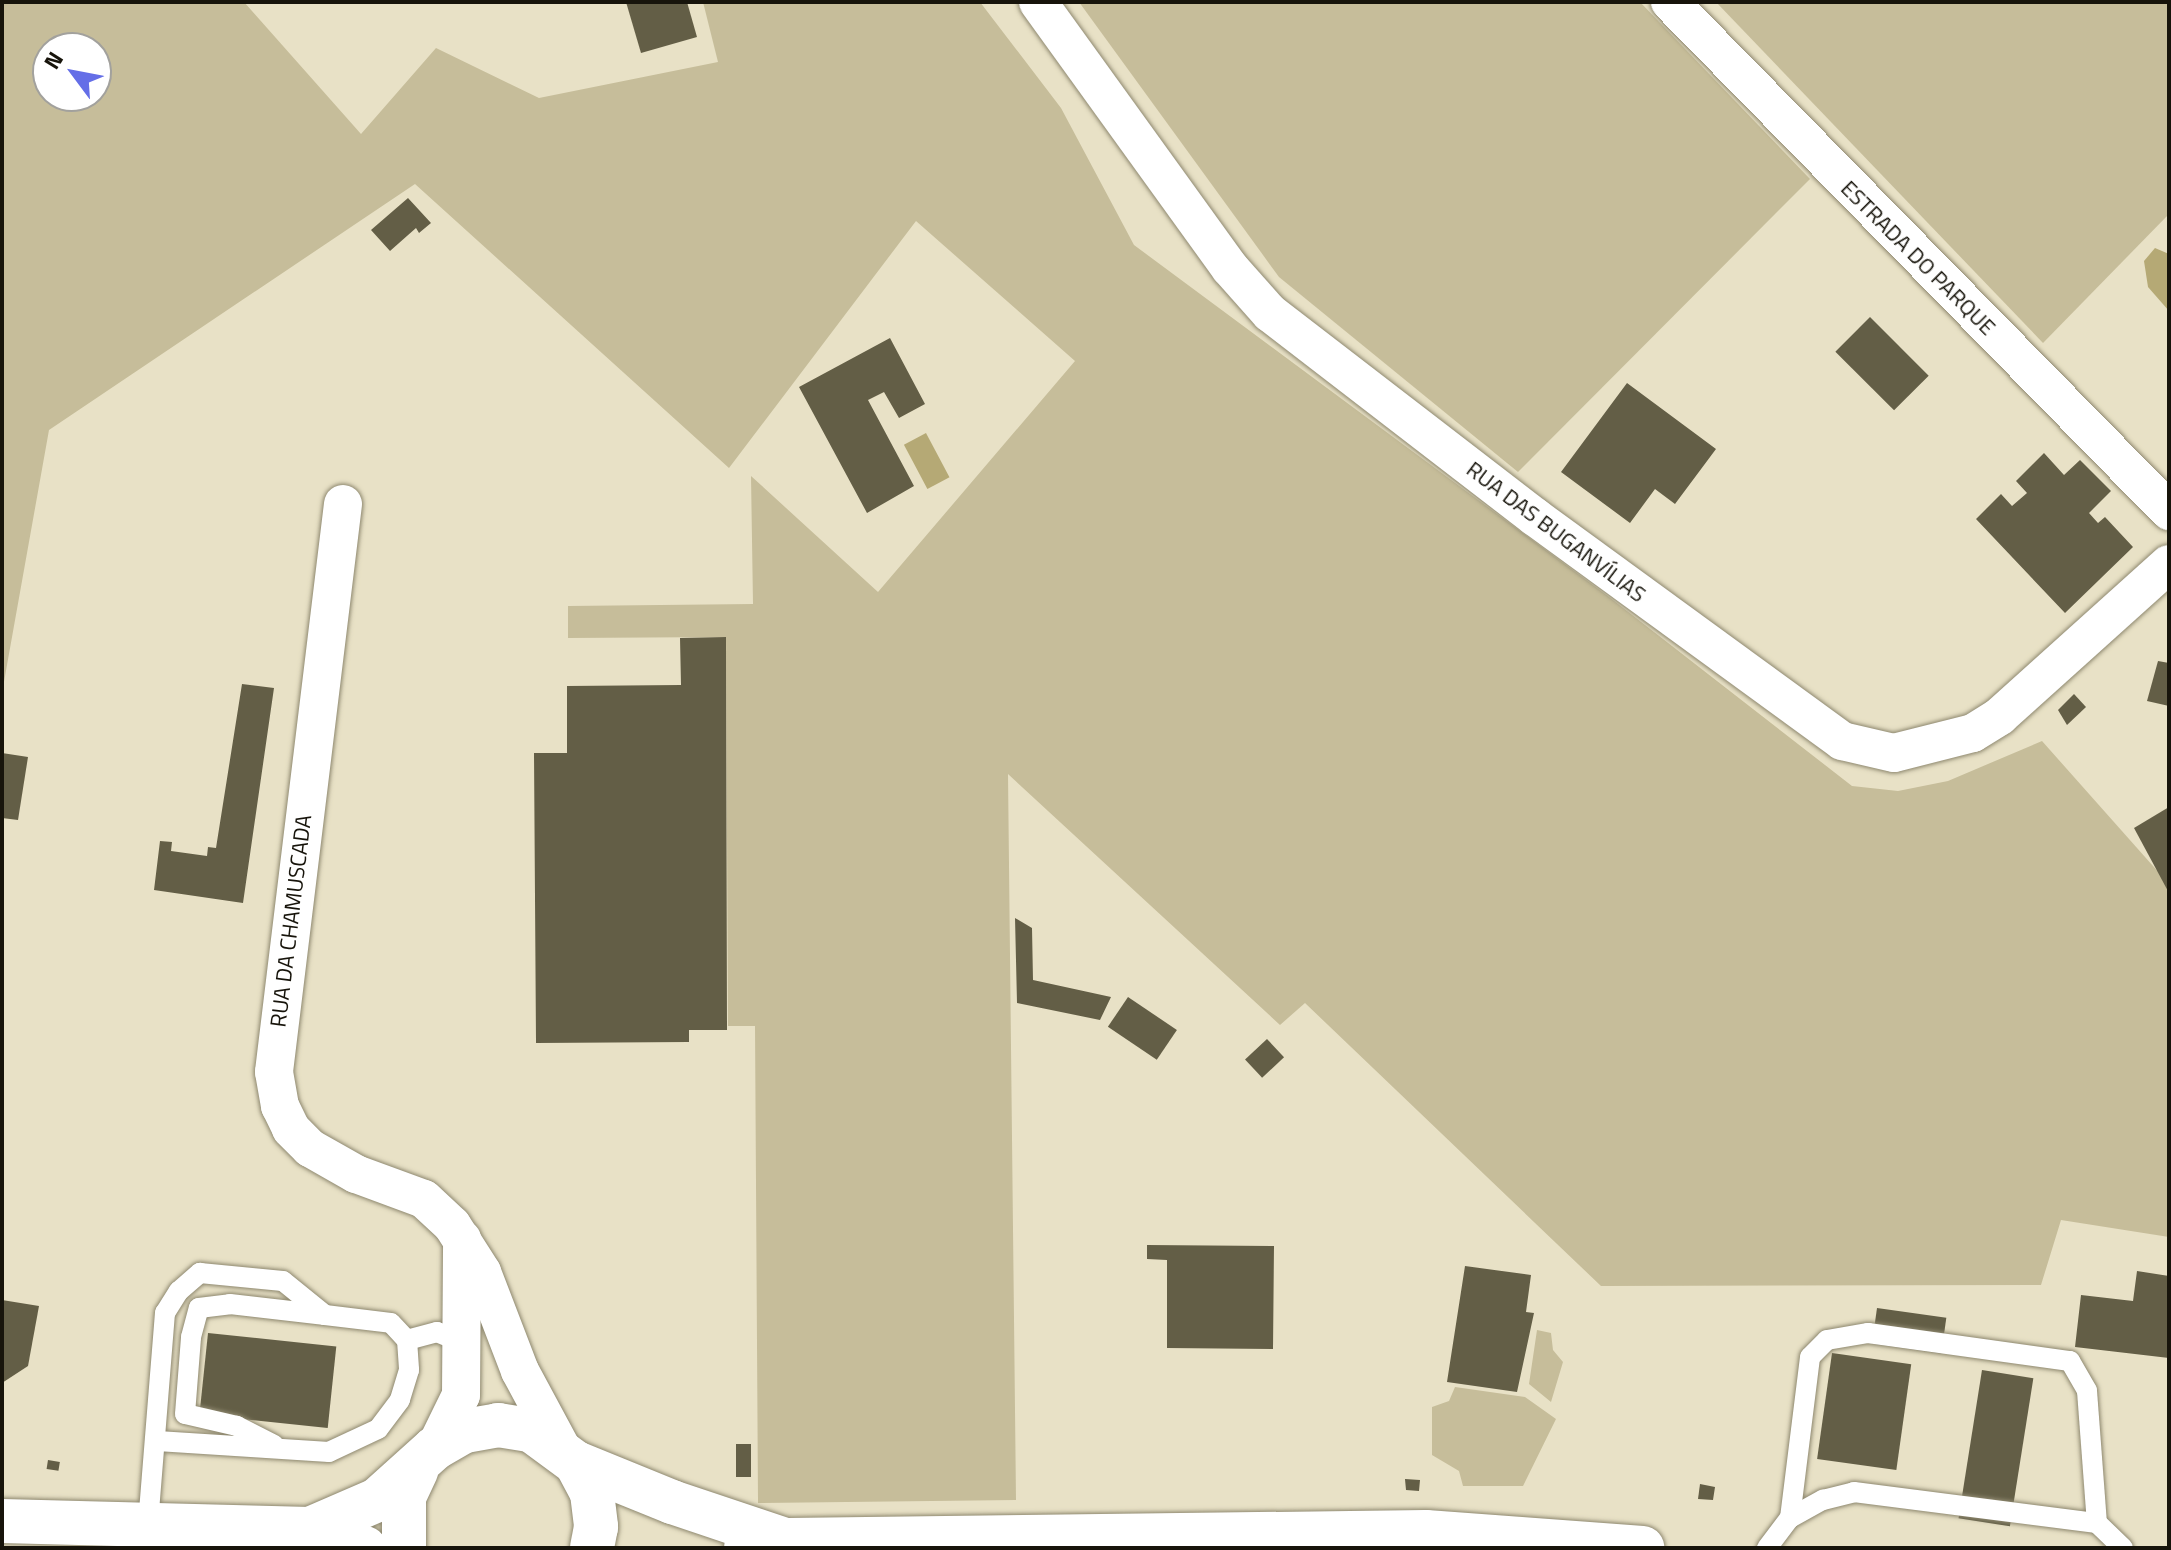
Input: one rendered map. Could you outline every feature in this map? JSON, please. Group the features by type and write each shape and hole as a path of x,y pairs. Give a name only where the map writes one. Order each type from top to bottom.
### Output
{"street":[{"name":"RUA DAS BUGANVÍLIAS","path":"1038,2 1230,268 1270,313 1535,517 1842,741 1894,753 1973,733 2000,716 2169,564"},
{"name":"ESTRADA DO PARQUE","path":"1670,2 2169,511"},
{"name":"RUA DA CHAMUSCADA","path":"343,504 274,1072 285,1118 310,1148 356,1174 424,1199 462,1239 482,1272 520,1371 568,1455"},
{"path":"404,1548 404,1497 461,1395 462,1239"},
{"path":"310,1529 377,1500 425,1459 465,1431 498,1425 531,1430 568,1455 672,1502 790,1544 1426,1532 1642,1548"},
{"path":"568,1455 592,1493 596,1527 592,1548"},
{"path":"2,1521 310,1529 365,1548"}],"lane":[{"path":"148,1524 157,1441 155,1396 165,1313 179,1291 200,1273 283,1281 325,1315"},
{"path":"157,1441 329,1452 378,1429 400,1400 409,1370 407,1340 391,1323 230,1304 199,1308 191,1337 185,1414 237,1426 280,1448"},
{"path":"407,1340 437,1332 461,1342"},
{"path":"1790,1518 1810,1357 1827,1340 1868,1333 2070,1361 2087,1391 2097,1523"},
{"path":"1767,1548 1790,1518 1823,1500 1854,1492 2097,1523 2123,1548"}],"shaded area":[{"path":"2,2 244,2 361,134 436,48 539,98 718,62 703,2 980,2 1061,108 1134,245 1609,597 1852,786 1898,791 1948,781 2042,741 2169,884 2169,1237 2061,1220 2041,1285 1601,1286 1305,1003 1280,1025 1008,774 1016,1500 758,1503 755,1026 728,1026 726,637 568,638 568,606 753,604 751,476 878,592 1075,361 916,221 729,468 415,184 49,430 2,693"},
{"path":"1079,2 1640,2 1810,179 1518,472 1279,277"},
{"path":"1716,2 2169,2 2169,214 2043,343"},
{"path":"2155,248 2169,254 2169,311 2148,287 2144,261"},
{"path":"926,433 949,477 927,489 904,445"},
{"path":"1537,1330 1551,1333 1553,1350 1563,1362 1551,1402 1529,1384"},
{"path":"1455,1387 1525,1397 1556,1419 1523,1486 1463,1486 1459,1471 1432,1455 1432,1407 1449,1401"}],"building":[{"path":"626,2 687,2 697,37 641,53"},
{"path":"408,198 431,223 419,233 416,228 390,251 371,230"},
{"path":"1870,317 1929,376 1894,410 1835,352"},
{"path":"890,338 925,404 899,418 884,392 868,400 914,486 867,513 799,387"},
{"path":"1627,383 1716,449 1675,504 1655,489 1630,523 1561,472"},
{"path":"2044,453 2064,475 2080,460 2111,491 2089,513 2098,523 2105,517 2133,547 2065,613 1976,519 2001,494 2012,506 2027,493 2016,481"},
{"path":"726,637 727,1030 689,1030 689,1042 536,1043 534,753 567,753 567,686 681,685 680,638"},
{"path":"2158,661 2169,663 2169,706 2147,701"},
{"path":"242,684 274,688 243,903 154,890 160,841 172,842 171,851 207,856 208,847 216,848"},
{"path":"2074,694 2086,707 2067,725 2058,710"},
{"path":"2,753 28,757 18,820 2,818"},
{"path":"2169,807 2169,893 2134,828"},
{"path":"1015,918 1032,928 1033,980 1111,997 1100,1020 1017,1003"},
{"path":"1128,997 1177,1030 1157,1060 1108,1027"},
{"path":"1267,1039 1284,1057 1262,1078 1245,1059"},
{"path":"1147,1245 1274,1246 1273,1349 1167,1348 1167,1260 1147,1259"},
{"path":"1465,1266 1531,1275 1526,1312 1534,1313 1517,1392 1447,1382"},
{"path":"2137,1271 2169,1276 2169,1358 2075,1347 2081,1295 2133,1301"},
{"path":"2,1300 39,1306 28,1366 2,1383"},
{"path":"1877,1308 1946,1318 1941,1353 1872,1344"},
{"path":"208,1333 336,1346 328,1428 199,1415"},
{"path":"1832,1353 1911,1364 1896,1470 1817,1459"},
{"path":"1982,1370 2033,1378 2010,1526 1959,1518"},
{"path":"736,1444 751,1444 751,1477 736,1477"},
{"path":"48,1460 60,1462 58,1471 47,1469"},
{"path":"1405,1479 1420,1480 1419,1491 1406,1490"},
{"path":"1700,1484 1715,1487 1713,1500 1698,1499"}]}
